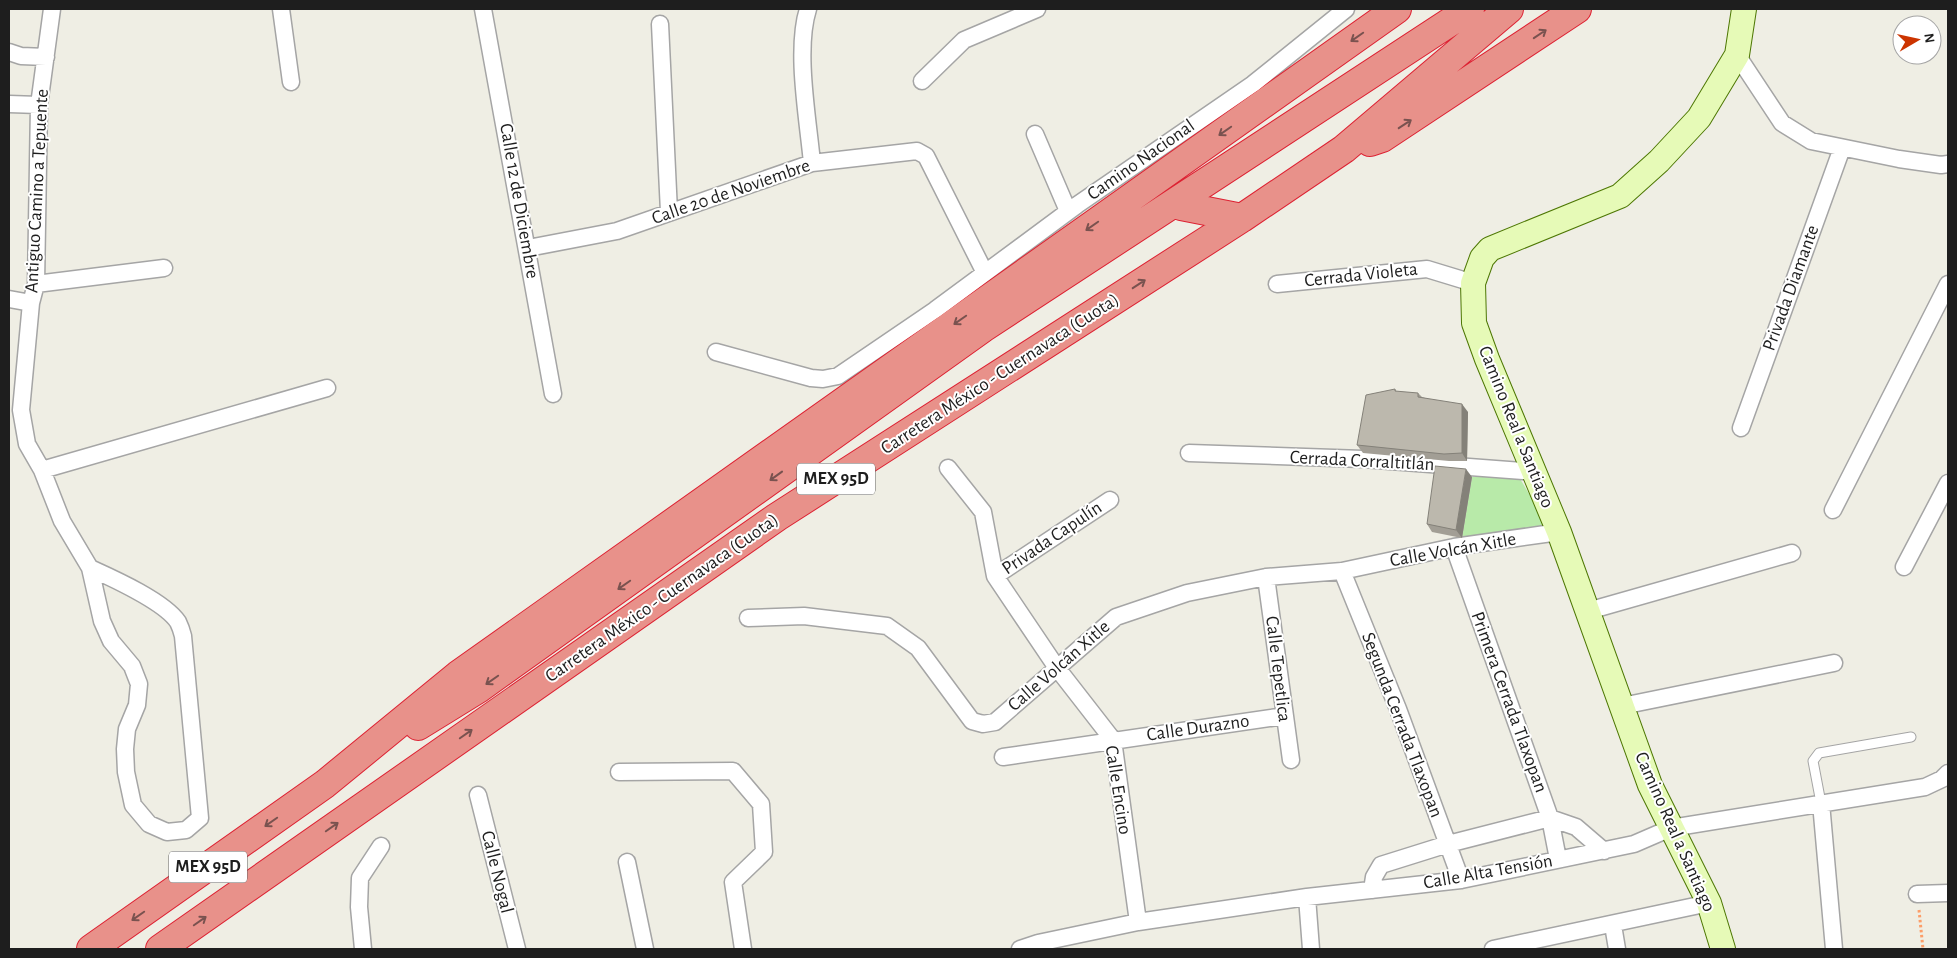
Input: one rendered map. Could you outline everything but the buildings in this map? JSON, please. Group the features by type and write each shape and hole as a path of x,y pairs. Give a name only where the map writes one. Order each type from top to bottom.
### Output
{"highway":[{"name":"MEX 95D","path":"91,949 325,784 458,674 1397,9"},
{"path":"325,784 478,689 983,328 1470,9"},
{"path":"777,517 814,469 860,428 996,326 1354,94 1489,9"},
{"name":"Carretera México - Cuernavaca (Cuota)","path":"160,949 777,517 1242,218 1344,150 1510,9"},
{"path":"1344,150 1382,138 1577,9"},
{"path":"1181,206 1242,218"}],"street":[{"name":"Antiguo Camino a Tepuente","path":"52,9 39,105 36,284 16,389 28,444 42,470 62,521 90,568 102,622 112,641 132,666 139,684 138,705 127,729 124,749 126,772 134,805 149,824 167,832 186,830 200,818 183,636 178,622 169,612 124,584 90,568"},
{"path":"281,9 291,82"},
{"name":"Calle 12 de Diciembre","path":"483,9 528,248 553,394"},
{"path":"922,81 964,40 1037,9"},
{"name":"Camino Nacional","path":"716,352 810,378 823,380 838,376 935,310 1068,211 1254,84 1346,9"},
{"name":"Camino Real a Santiago","path":"1723,949 1709,903 1650,785 1559,532 1536,472 1487,359 1474,323 1473,283 1482,258 1490,249 1620,196 1659,161 1699,118 1737,55 1744,9"},
{"path":"806,16 802,51 812,163"},
{"path":"660,24 669,212"},
{"path":"9,52 21,56 46,57"},
{"path":"1737,55 1782,123 1811,141 1899,160 1941,165 1948,164"},
{"path":"9,104 39,105"},
{"path":"1035,134 1068,211"},
{"name":"Privada Diamante","path":"1741,428 1842,148"},
{"name":"Calle 20 de Noviembre","path":"528,248 617,231 812,163 917,151 926,156 985,273"},
{"path":"36,284 164,268"},
{"name":"Cerrada Violeta","path":"1277,284 1427,269 1473,283"},
{"path":"1832,510 1948,284"},
{"path":"9,299 32,302"},
{"path":"42,470 326,388"},
{"name":"Cerrada Corraltitlán","path":"1189,453 1363,459 1536,472"},
{"name":"Calle Encino","path":"948,468 984,512 995,576 1057,668 1112,740 1138,922"},
{"path":"1904,567 1948,483"},
{"name":"Privada Capulín","path":"995,576 1110,500"},
{"name":"Calle Volcán Xitle","path":"748,618 804,616 887,626 918,648 972,721 983,724 995,722 1116,617 1187,593 1266,577 1342,571 1454,547 1559,532"},
{"name":"Primera Cerrada Tlaxopan","path":"1454,547 1550,818 1558,860"},
{"path":"1588,610 1792,553"},
{"name":"Segunda Cerrada Tlaxopan","path":"1342,571 1398,709 1461,880"},
{"name":"Calle Tepetlica","path":"1266,577 1291,760"},
{"path":"1622,706 1834,663"},
{"name":"Calle Durazno","path":"1003,757 1284,716"},
{"path":"619,772 733,771 761,804 764,852 733,882 743,949"},
{"name":"Calle Alta Tensión","path":"1020,949 1038,943 1138,922 1307,897 1461,880 1634,844 1671,828 1925,787 1942,779 1948,773"},
{"name":"Calle Nogal","path":"478,795 516,949"},
{"path":"1821,803 1834,949"},
{"path":"1372,890 1374,877 1381,865 1448,844 1550,818 1576,827 1604,851"},
{"path":"362,949 359,908 360,878 381,846"},
{"path":"628,862 646,949"},
{"path":"1917,894 1948,893"},
{"path":"1307,897 1311,949"},
{"path":"1493,949 1613,925 1709,903"},
{"path":"1613,925 1617,949"}],"lane":[{"path":"1821,803 1813,761 1819,753 1827,750 1911,737"}],"path":[{"path":"1917,894 1923,949"}],"green space":[{"path":"1472,477 1519,477 1550,529 1462,538"}]}
